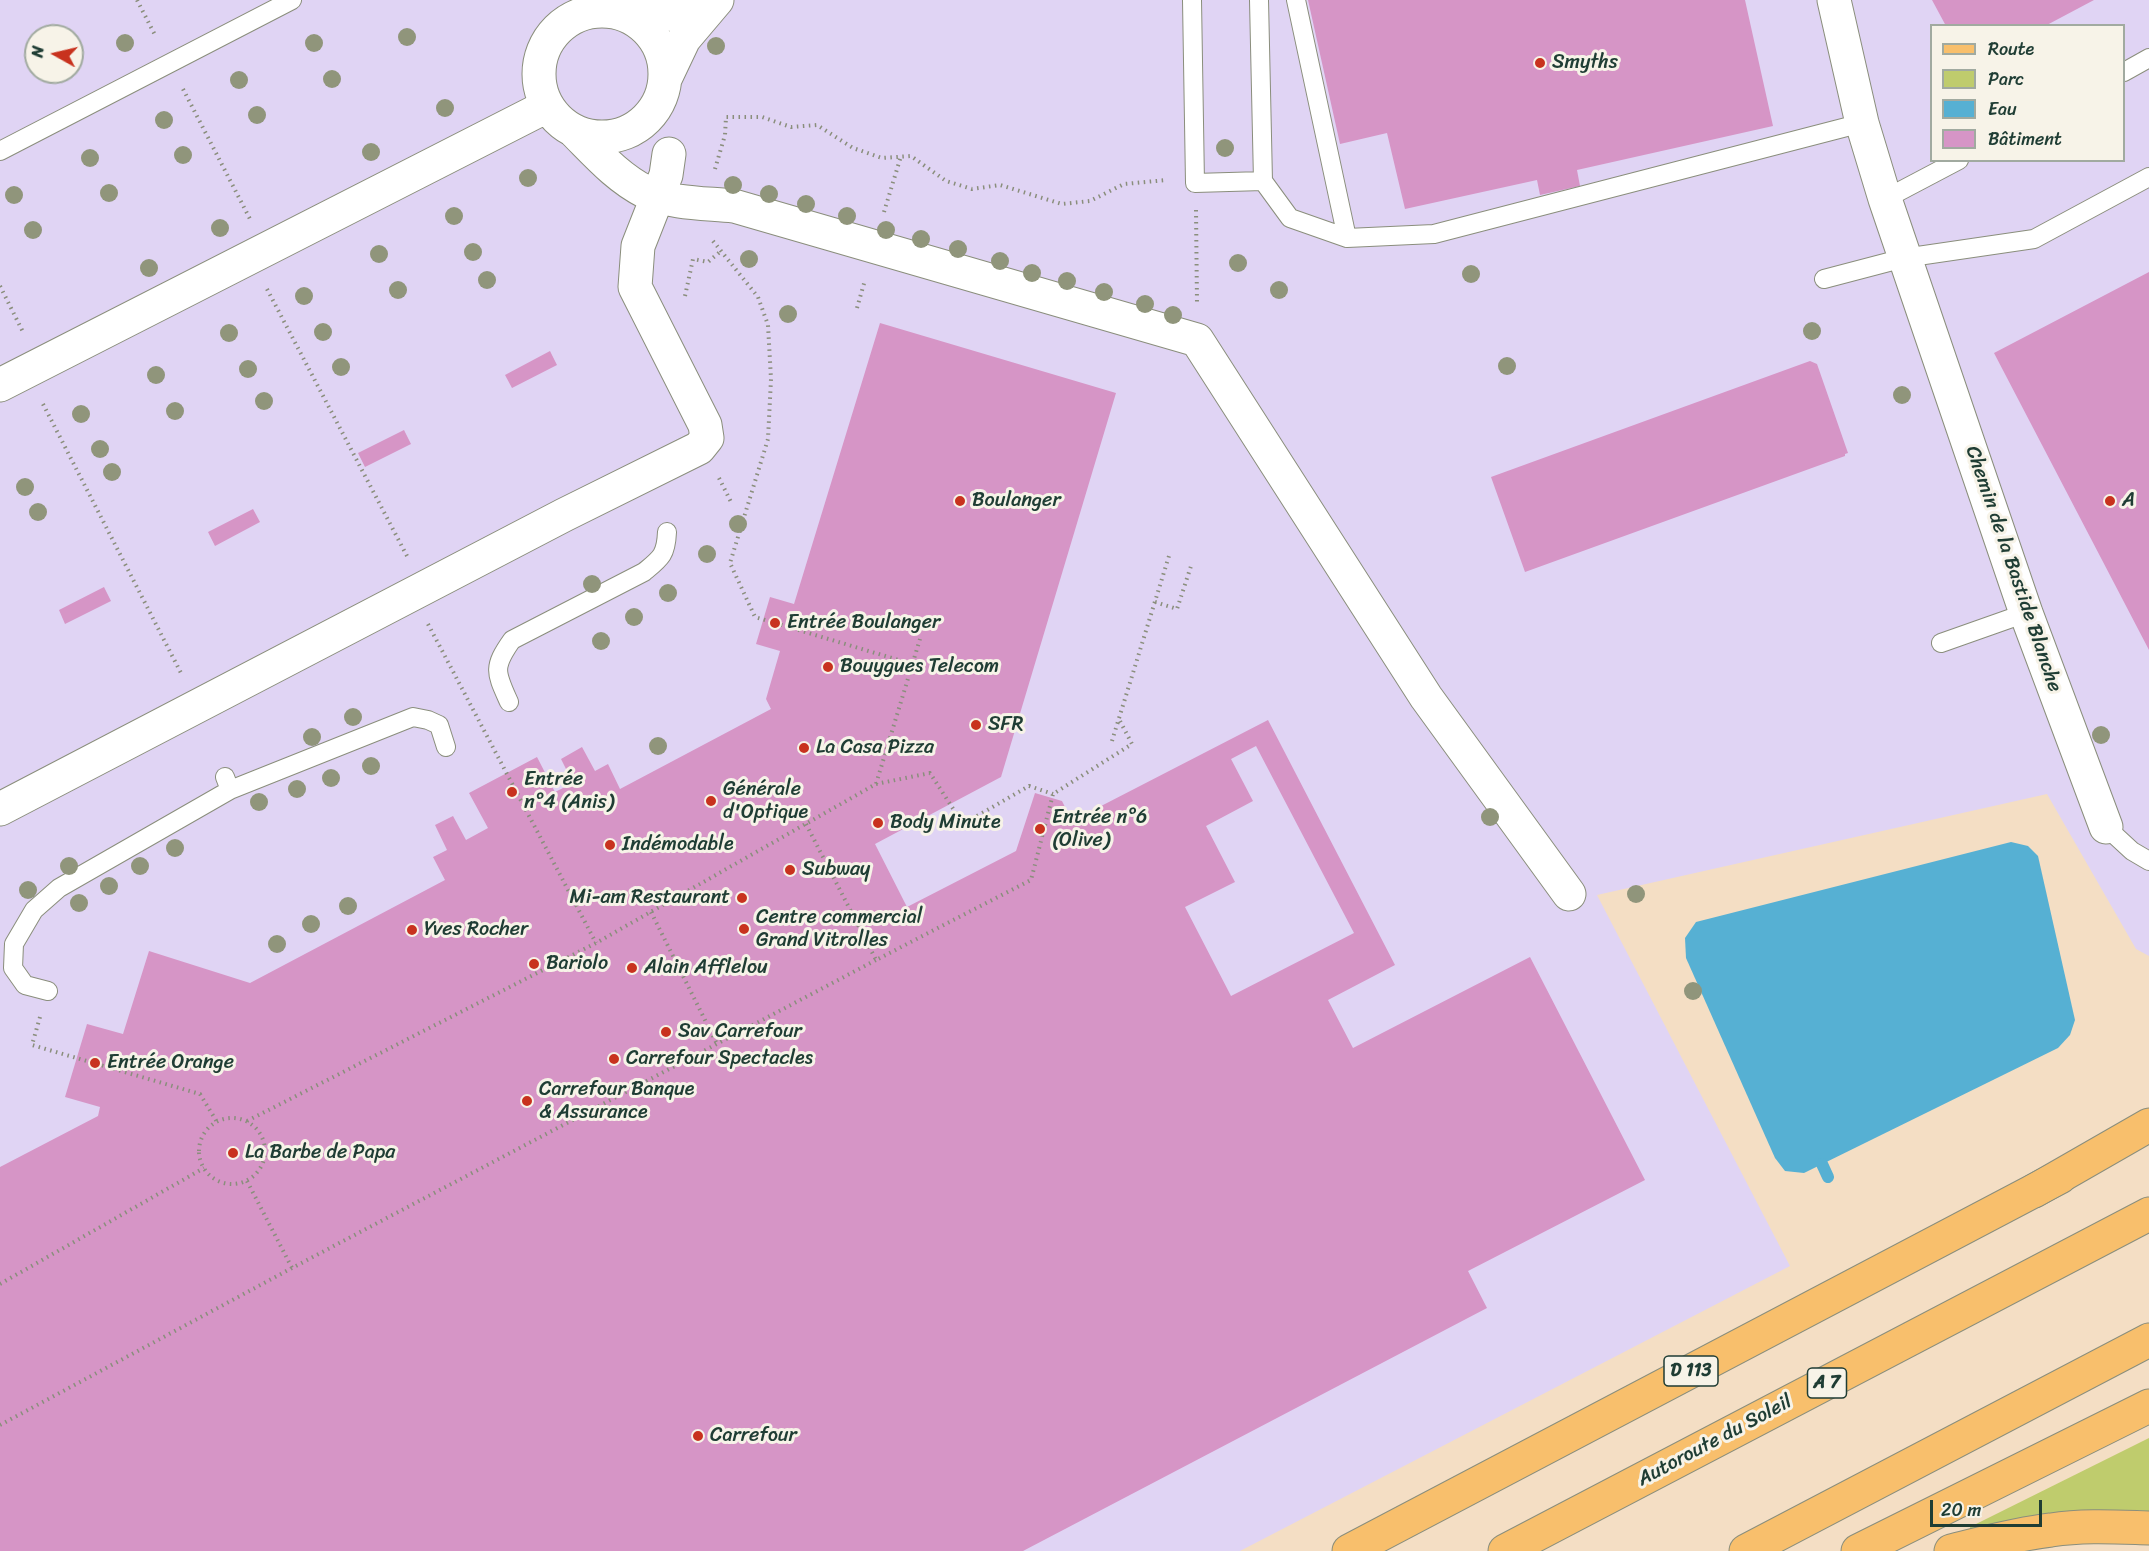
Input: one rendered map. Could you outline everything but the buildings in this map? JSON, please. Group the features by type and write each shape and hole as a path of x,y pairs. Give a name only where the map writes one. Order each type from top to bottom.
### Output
{"main road":[{"path":"2034,1191 2149,1125"},
{"name":"D 113","path":"1349,1551 2149,1131"},
{"name":"Autoroute du Soleil","path":"1505,1551 2149,1214"},
{"path":"1746,1551 2149,1340"},
{"path":"1858,1551 2149,1406"},
{"path":"1951,1551 2053,1529 2149,1528"}],"street":[{"path":"627,16 672,14 717,0"},
{"path":"575,132 593,137 612,137 631,131 648,118 684,39 717,0"},
{"name":"Chemin de la Bastide Blanche","path":"1834,0 1862,123 1904,258 2026,612 2106,827"},
{"path":"717,200 688,178 669,154 661,129 662,58 654,38 642,25 627,16 591,6 563,24 551,36 542,52 538,70 540,88 547,106 558,121 575,132 616,173 647,192 687,202 717,200 1197,340 1426,697 1569,894"},
{"path":"0,386 547,106"},
{"path":"0,809 573,510 699,448 707,438 705,425 635,287 638,246 666,175 669,154"}],"lane":[{"path":"0,151 292,0"},
{"path":"1192,0 1195,183 1263,181"},
{"path":"1259,0 1263,181 1290,218 1347,238 1434,234 1862,123"},
{"path":"1296,0 1347,238"},
{"path":"2125,71 2149,58"},
{"path":"1885,199 1955,162"},
{"path":"1824,279 1904,258 2034,239 2149,177"},
{"path":"509,702 497,677 500,658 512,640 644,572 660,559 666,548 667,532"},
{"path":"1941,644 2026,612"},
{"path":"48,991 25,985 13,968 14,944 33,910 59,888 228,784 412,717 439,725 446,747"},
{"name":"Chemin de la Bastide Blanche","path":"2106,827 2132,851 2149,861"}],"path":[{"path":"137,0 256,231 261,277 596,943"},
{"path":"912,664 755,617 730,563 768,439 771,379 768,325 758,297 703,228 717,200 726,117 762,117 791,128 817,125 853,148 882,158 910,156 946,181 972,189 1000,185 1062,204 1090,201 1124,183 1179,179 1195,183 1197,340"},
{"path":"884,213 901,156"},
{"path":"685,296 693,259 708,262 721,251"},
{"path":"0,286 29,343 37,393 198,706"},
{"path":"1112,741 1169,556"},
{"path":"1155,602 1177,609 1192,563"},
{"path":"876,784 920,639"},
{"path":"0,1425 292,1268 1031,880 1053,794 1132,744 1119,719"},
{"path":"247,1121 596,943 876,784 930,773 963,824 1029,786 1053,794"},
{"path":"806,824 876,960"},
{"path":"651,912 717,1044"},
{"path":"48,991 32,1045 200,1094 217,1122"},
{"path":"237,1118 247,1121 261,1135 265,1145 262,1166 256,1175 247,1181 228,1184 210,1176 200,1158 199,1147 208,1128 217,1122 237,1118"},
{"path":"0,1284 204,1168"},
{"path":"247,1181 292,1268"}],"shaded area":[{"path":"0,0 2149,0 2149,956 2136,949 2047,794 1597,895 1790,1266 1240,1551 0,1551"}],"green space":[{"path":"2149,1438 2149,1517 1970,1534 1970,1527"}],"water":[{"path":"2011,842 2028,846 2038,856 2075,1020 2070,1035 2058,1048 1804,1173 1785,1171 1775,1158 1686,958 1685,938 1696,922"}],"waterway":[{"path":"1822,1164 1828,1177"}],"place":[{"name":"Smyths","path":"1540,63"},
{"name":"Boulanger","path":"960,501"},
{"name":"A","path":"2110,501"},
{"name":"Entrée Boulanger","path":"775,623"},
{"name":"Bouygues Telecom","path":"828,667"},
{"name":"SFR","path":"976,725"},
{"name":"La Casa Pizza","path":"804,748"},
{"name":"Entrée n°4 (Anis)","path":"512,792"},
{"name":"Générale d'Optique","path":"711,801"},
{"name":"Body Minute","path":"878,823"},
{"name":"Entrée n°6 (Olive)","path":"1040,829"},
{"name":"Indémodable","path":"610,845"},
{"name":"Subway","path":"790,870"},
{"name":"Mi-am Restaurant","path":"742,898"},
{"name":"Centre commercial Grand Vitrolles","path":"744,929"},
{"name":"Yves Rocher","path":"412,930"},
{"name":"Bariolo","path":"534,964"},
{"name":"Alain Afflelou","path":"632,968"},
{"name":"Sav Carrefour","path":"666,1032"},
{"name":"Carrefour Spectacles","path":"614,1059"},
{"name":"Entrée Orange","path":"95,1063"},
{"name":"Carrefour Banque & Assurance","path":"527,1101"},
{"name":"La Barbe de Papa","path":"233,1153"},
{"name":"Carrefour","path":"698,1436"}]}
